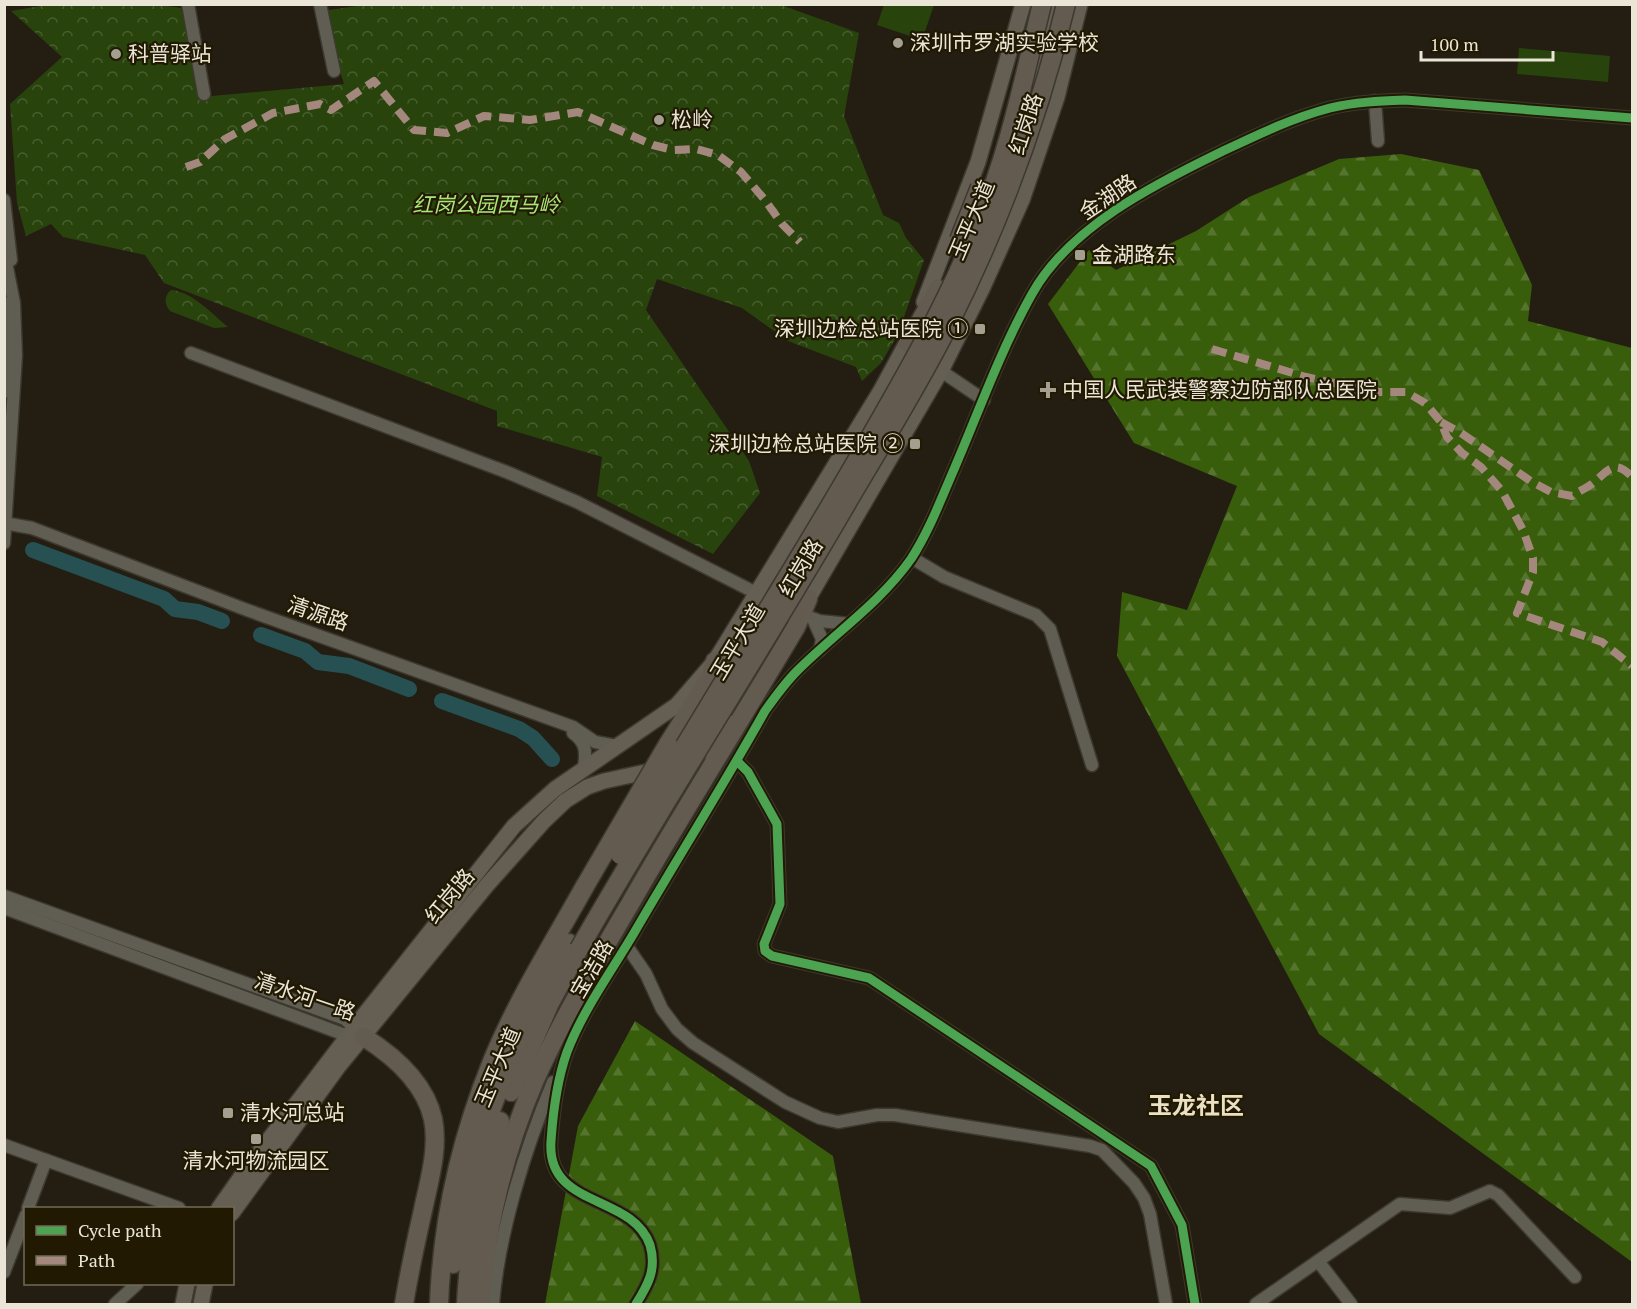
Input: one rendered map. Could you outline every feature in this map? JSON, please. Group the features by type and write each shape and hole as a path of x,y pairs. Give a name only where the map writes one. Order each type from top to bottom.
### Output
{"highway":[{"path":"908,343 938,289 982,182 1034,4"},
{"name":"玉平大道","path":"466,1305 470,1252 481,1185 502,1112 574,946 655,795 812,537 937,317 977,229 996,178 1042,4"},
{"name":"玉平大道","path":"450,1305 454,1258 476,1155 497,1094 526,1023 675,786 824,542 947,329 1019,166 1047,78 1066,4"},
{"path":"480,1305 491,1230 506,1164 523,1112 544,1060 648,871 806,612"},
{"path":"439,1305 440,1271 448,1206 468,1128 491,1064 527,988 668,744 711,676 715,661"},
{"path":"355,1033 390,1055 412,1078 424,1096 432,1118 433,1158 404,1305"}],"main road":[{"name":"红岗路","path":"220,1207 248,1167 355,1033 514,826 549,794 584,768 677,705 715,661 908,343 978,162 1023,4"},
{"path":"1034,76 1053,4"},
{"name":"红岗路","path":"234,1210 343,1060 355,1033 555,809 587,787 604,781 676,766 700,754 716,741 727,727 806,612 940,371 977,299 1022,200 1058,97 1080,4"},
{"path":"1003,78 1022,74 1034,76 1052,87 1058,97"},
{"path":"183,1305 187,1285"},
{"path":"201,1305 205,1285"}],"street":[{"path":"188,4 204,94"},
{"path":"320,4 334,71"},
{"name":"金湖路","path":"820,650 877,599 912,558 935,514 1014,329 1033,291 1063,253 1103,220 1147,191 1192,166 1279,125 1331,108 1375,101 1405,100 1632,118"},
{"path":"1375,101 1377,141"},
{"path":"4,200 12,289 8,303 4,392"},
{"path":"4,252 12,289"},
{"path":"4,543 16,355 8,303"},
{"path":"191,353 509,473 582,504 756,594 806,612 828,623 849,624"},
{"path":"940,371 984,400"},
{"name":"清源路","path":"5,526 32,528 247,610 573,727 595,742 617,746"},
{"name":"清源路","path":"5,526 30,533 246,615 570,731 580,738 586,753 584,768"},
{"path":"912,558 944,577 1036,615 1044,621 1050,629 1092,765"},
{"path":"806,612 822,639 820,650"},
{"name":"宝洁路","path":"636,1305 648,1285 652,1269 652,1252 645,1234 632,1219 574,1190 553,1164 551,1145 556,1096 566,1054 593,1001 765,711 782,687 820,650"},
{"path":"737,761 748,772 777,824 780,904 764,944 765,951 772,956 869,978 1151,1166 1182,1225 1195,1305"},
{"name":"清水河一路","path":"4,896 345,1019 355,1033"},
{"name":"清水河一路","path":"4,908 355,1033"},
{"path":"626,945 646,974 667,1017 684,1036 784,1102 820,1118 838,1122 877,1115 895,1115 1090,1146 1102,1150 1134,1183 1144,1198 1150,1214 1166,1305"},
{"path":"493,1305 497,1276 518,1181 545,1101 566,1054"},
{"path":"4,1145 174,1207"},
{"path":"29,1207 46,1160"},
{"path":"1256,1305 1400,1204 1450,1208 1490,1191 1498,1195 1575,1277"},
{"path":"4,1272 24,1220"},
{"path":"1318,1261 1351,1305"},
{"path":"115,1305 136,1285"}],"green space":[{"name":"红岗公园西马岭","path":"155,4 181,8 201,97 344,84 322,11 364,5 781,5 859,33 844,116 883,215 899,223 906,238 924,260 898,334 881,363 862,381 856,367 788,341 742,308 657,279 646,310 749,461 760,493 713,554 597,496 602,457 497,426 497,411 164,283 145,255 63,237 51,224 26,236 17,203 10,104 62,57 11,11 46,5"},
{"path":"884,5 934,5 922,40 877,25"},
{"path":"1519,48 1610,56 1608,82 1517,74"},
{"path":"1401,154 1479,170 1532,285 1528,321 1632,348 1632,1262 1319,1034 1117,656 1122,592 1187,610 1237,486 1134,443 1048,304 1089,250 1116,270 1196,231 1249,197 1339,159"},
{"path":"171,290 194,299 228,327 214,328 170,311 166,300"},
{"path":"635,1021 833,1156 861,1304 545,1304 578,1126"}],"waterway":[{"path":"33,550 164,599 175,609 198,612 222,621"},
{"path":"261,635 305,651 318,662 349,666 409,689"},
{"path":"442,701 519,729 533,738 552,759"}],"marked path":[{"path":"186,167 200,162 225,139 273,113 320,104 331,110 374,81 414,130 447,133 484,116 530,120 578,112 653,145 673,150 696,149 718,155 741,172 782,224 800,242"},
{"path":"1212,349 1306,377 1375,392 1406,392 1425,403 1441,422 1447,437 1462,453 1481,467 1502,491 1523,530 1533,558 1533,572 1517,613 1602,642 1632,666"},
{"path":"1441,422 1551,492 1572,496 1591,485 1611,468 1616,467 1626,471 1632,477"}],"cycle path":[{"path":"636,1304 648,1283 652,1269 650,1245 640,1228 626,1216 575,1190 562,1179 553,1163 551,1141 554,1107 567,1052 589,1006 765,711 797,671 871,604 911,559 938,506 1010,338 1032,294 1048,270 1091,228 1142,193 1261,133 1330,108 1358,103 1405,100 1632,118"},
{"path":"737,761 748,772 777,824 780,904 764,944 765,951 772,956 869,978 1151,1166 1182,1225 1195,1304"}],"place":[{"name":"深圳市罗湖实验学校","path":"898,43"},
{"name":"科普驿站","path":"116,54"},
{"name":"松岭","path":"659,120"},
{"name":"金湖路东","path":"1080,255"},
{"name":"深圳边检总站医院 ①","path":"980,329"},
{"name":"中国人民武装警察边防部队总医院","path":"1048,390"},
{"name":"深圳边检总站医院 ②","path":"915,444"},
{"name":"清水河总站","path":"228,1113"},
{"name":"清水河物流园区","path":"256,1139"}],"district":[{"name":"玉龙社区","path":"1196,1106"}]}
